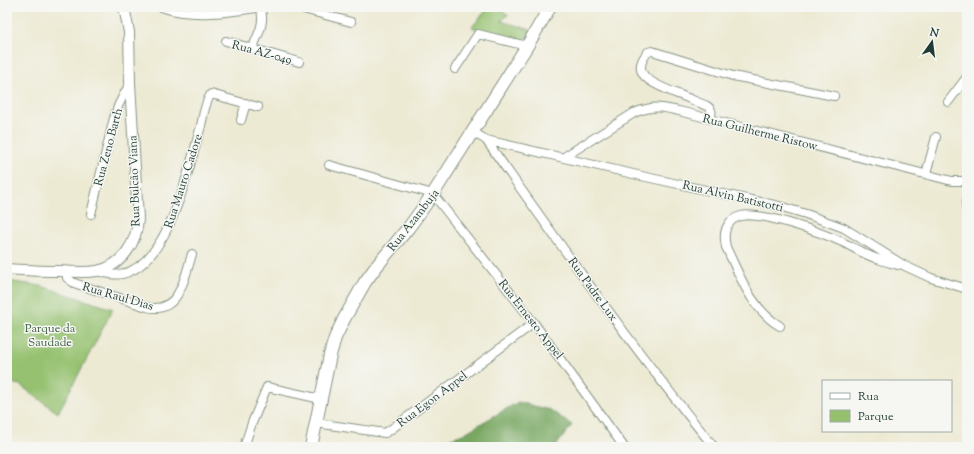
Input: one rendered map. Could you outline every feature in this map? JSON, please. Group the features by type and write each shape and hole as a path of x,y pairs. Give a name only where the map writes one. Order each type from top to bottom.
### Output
{"main road":[{"name":"Rua Azambuja","path":"311,447 330,355 335,338 344,320 365,282 376,266 409,227 433,194 550,7"}],"street":[{"name":"Rua Bulcão Viana","path":"7,269 67,272 98,270 111,265 129,250 137,230 129,32 124,7"},
{"path":"161,7 192,12 218,12 261,7 263,14 262,24 252,49"},
{"path":"296,7 351,22"},
{"path":"455,69 478,34 527,46"},
{"name":"Rua AZ-049","path":"226,41 299,62"},
{"path":"710,119 712,112 708,106 648,80 641,71 640,66 648,52 652,51 733,76 834,96"},
{"path":"948,102 966,78"},
{"name":"Rua Zeno Barth","path":"91,214 114,118 119,104 130,83"},
{"name":"Rua Mauro Cadore","path":"98,270 111,275 121,275 131,271 143,264 165,234 175,212 209,96 212,93 258,106"},
{"path":"242,120 246,103"},
{"name":"Rua Guilherme Ristow","path":"564,157 634,113 646,108 665,108 952,181 967,181"},
{"name":"Rua Padre Lux","path":"473,132 486,140 578,269 692,422 714,447"},
{"path":"926,174 936,137"},
{"name":"Rua Alvin Batistotti","path":"486,140 779,206 806,214 844,228 905,266 931,278 967,289"},
{"path":"329,165 433,194"},
{"name":"Rua Ernesto Appel","path":"433,194 534,322 624,447"},
{"path":"780,326 770,320 755,304 726,247 724,238 725,230 729,223 734,219 742,216 756,216 779,221 818,232 842,242 875,259 905,266"},
{"name":"Rua Raul Dias","path":"67,272 67,278 74,283 147,307 160,308 167,306 177,296 182,286 192,254"},
{"name":"Rua Egon Appel","path":"316,423 385,433 534,322"},
{"path":"244,447 267,387 321,400"}],"green space":[{"path":"489,7 497,7 508,15 501,21 531,30 523,41 484,33 472,27"},
{"name":"Parque da Saudade","path":"7,281 41,286 113,309 58,413 20,385 7,382"},
{"path":"518,402 550,410 572,425 556,446 557,447 424,447 463,434"}]}
